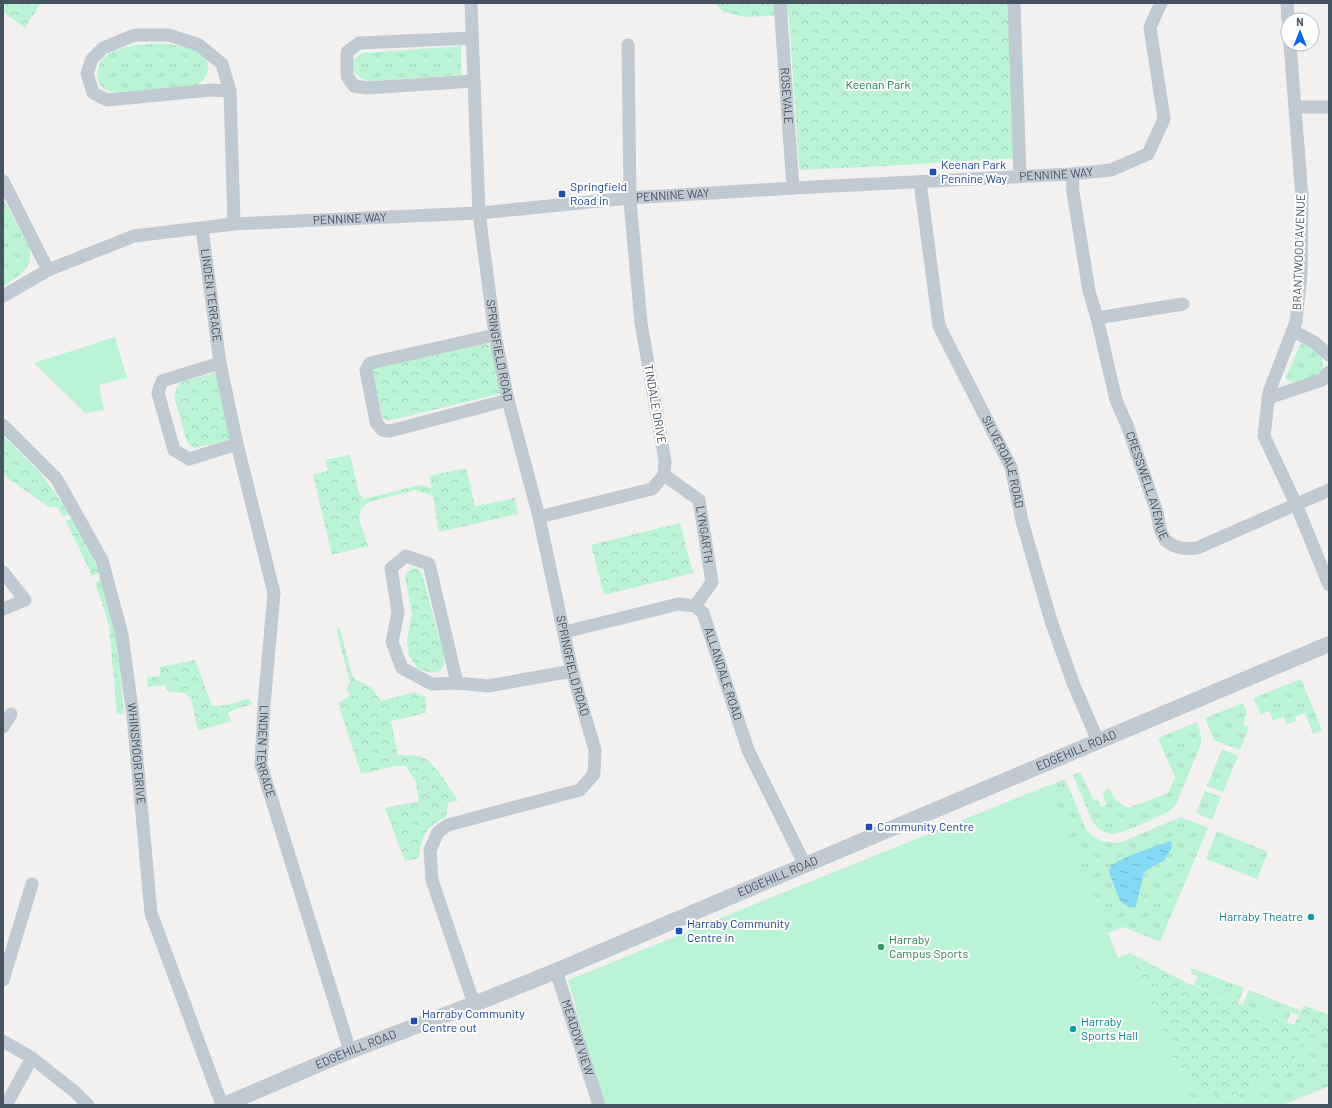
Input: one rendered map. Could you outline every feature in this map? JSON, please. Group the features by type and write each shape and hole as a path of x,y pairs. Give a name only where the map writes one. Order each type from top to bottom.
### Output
{"street":[{"name":"SPRINGFIELD ROAD","path":"471,3 479,213 495,335 508,400 539,517 572,671 595,750 594,774 580,790 448,825 438,832 430,850 432,880 474,1004"},
{"name":"ROSEVALE","path":"780,3 793,188"},
{"path":"1014,3 1020,176"},
{"name":"PENNINE WAY","path":"3,296 48,270 134,236 234,224 479,213 630,198 1072,174 1111,170 1148,154 1164,119 1150,26 1161,3"},
{"path":"230,91 211,90 107,100 93,93 86,74 92,59 102,48 135,35 169,34 199,45 222,64 230,91 234,224"},
{"path":"472,38 359,43 347,52 347,76 354,86 367,88 474,80"},
{"name":"TINDALE DRIVE","path":"628,45 630,198 641,323 665,461 664,475"},
{"name":"BRANTWOOD AVENUE","path":"1291,52 1302,198 1301,274 1296,322 1269,392 1264,436 1296,504 1329,585"},
{"path":"1295,107 1329,107"},
{"name":"CRESSWELL AVENUE","path":"1072,174 1073,192 1089,291 1097,318 1116,400 1132,440 1165,540 1179,548 1197,548 1329,490"},
{"path":"3,182 48,270"},
{"name":"SILVERDALE ROAD","path":"920,182 939,326 1011,467 1022,522 1051,621 1073,683 1098,741"},
{"name":"LINDEN TERRACE","path":"202,228 220,363 237,444 274,593 264,705 261,765 350,1051"},
{"path":"1097,318 1183,304"},
{"path":"1293,331 1314,342 1329,355"},
{"path":"495,335 370,363 366,370 376,422 382,430 390,431 508,400"},
{"path":"220,363 162,381 158,393 174,450 189,459 237,444"},
{"path":"1268,398 1322,380 1329,372"},
{"name":"WHINSMOOR DRIVE","path":"3,425 56,478 102,560 122,635 133,716 151,913 223,1105"},
{"path":"539,517 652,489 664,475"},
{"name":"LYNGARTH","path":"664,475 699,500 712,582 695,606"},
{"path":"457,683 429,564 406,556 391,568 398,613 392,642 402,668 432,684 457,683 488,686 572,671"},
{"path":"3,572 25,600 3,609"},
{"path":"564,632 678,604 695,606"},
{"name":"ALLANDALE ROAD","path":"695,606 703,613 748,750 805,864"},
{"name":"EDGEHILL ROAD","path":"223,1105 350,1051 556,971 805,864 1329,644"},
{"path":"3,727 11,714"},
{"path":"3,980 32,884"},
{"name":"MEADOW VIEW","path":"556,971 599,1105"},
{"path":"3,1041 32,1058 75,1092 88,1105"},
{"path":"6,1105 32,1058"}],"green space":[{"path":"3,3 41,3 25,28 3,12"},
{"name":"Keenan Park","path":"714,3 1012,3 1020,158 801,170 799,168 789,15 745,17 724,12"},
{"path":"162,43 190,48 202,54 206,59 208,66 206,77 203,81 198,85 121,92 111,92 100,86 98,73 100,63 107,55 116,50 127,47"},
{"path":"461,46 461,75 370,81 359,76 352,66 354,59 362,53"},
{"path":"3,199 30,248 30,261 21,274 3,286"},
{"path":"115,337 127,378 99,385 104,410 85,413 34,363"},
{"path":"1301,343 1319,353 1323,366 1322,373 1294,382 1285,379"},
{"path":"485,344 493,345 504,391 499,394 391,420 386,420 382,417 373,373 374,368"},
{"path":"218,372 232,438 194,448 187,442 174,396 177,387 182,382"},
{"path":"3,436 42,475 70,514 63,517 57,507 49,507 3,475"},
{"path":"350,455 359,494 364,499 420,485 432,488 429,476 466,468 475,506 515,498 518,514 439,532 433,496 415,490 369,502 361,509 359,519 368,546 332,555 313,475 328,471 325,460"},
{"path":"73,518 90,550 99,572 92,576 66,521"},
{"path":"680,523 693,573 604,595 591,545"},
{"path":"413,568 418,569 422,574 445,655 444,666 440,671 430,673 417,668 409,656 407,640 412,614 405,577 407,572"},
{"path":"101,579 118,643 124,714 117,714 109,627 95,583"},
{"path":"336,628 340,629 352,675 356,680 371,687 381,701 415,692 426,697 426,713 391,721 398,755 420,756 431,763 458,801 448,803 446,817 433,825 426,833 423,838 419,858 405,861 385,808 419,801 416,782 406,766 396,766 361,774 338,703 350,696 347,688 350,682"},
{"path":"195,660 212,706 227,705 249,698 252,704 228,713 231,721 198,731 191,699 185,693 169,692 165,685 148,687 147,677 160,676 160,667"},
{"path":"1301,679 1322,730 1313,734 1305,713 1295,717 1296,721 1287,724 1283,717 1273,721 1269,711 1261,715 1253,698"},
{"path":"1243,703 1247,713 1243,725 1249,727 1240,750 1214,740 1205,718"},
{"path":"1197,722 1201,736 1201,744 1176,804 1170,811 1133,828 1118,833 1107,833 1096,826 1092,821 1073,775 1080,772 1094,801 1098,800 1101,807 1106,805 1103,792 1109,788 1115,799 1128,808 1168,793 1175,777 1158,738"},
{"path":"1222,749 1238,756 1223,792 1207,786"},
{"path":"1065,779 1086,829 1092,836 1101,841 1119,843 1181,817 1208,828 1160,942 1123,927 1103,935 1036,791"},
{"name":"Harraby Campus Sports","path":"1049,785 1118,958 1130,953 1193,1105 603,1105 568,980"},
{"path":"1205,791 1221,797 1212,820 1196,813"},
{"path":"1217,831 1268,852 1257,879 1206,859"},
{"path":"1130,953 1187,983 1294,1025 1304,1005 1329,1015 1329,1040 1305,1031 1289,1071 1227,1098 1183,1081"},
{"path":"1191,968 1244,988 1238,1003 1194,985 1198,976 1191,973"},
{"path":"1249,990 1301,1011 1298,1015 1291,1012 1287,1022 1243,1005"},
{"path":"1305,1031 1329,1040 1329,1086 1283,1105 1193,1105 1183,1081 1227,1098 1289,1071"}],"water":[{"path":"1170,841 1172,843 1171,849 1164,861 1153,866 1144,873 1136,906 1130,908 1120,901 1109,872 1111,865 1131,855"}],"place":[{"name":"Keenan Park Pennine Way","path":"933,172"},
{"name":"Springfield Road in","path":"562,194"},
{"name":"Community Centre","path":"869,827"},
{"name":"Harraby Theatre","path":"1311,917"},
{"name":"Harraby Community Centre in","path":"679,931"},
{"name":"Harraby Campus Sports","path":"881,947"},
{"name":"Harraby Community Centre out","path":"414,1021"},
{"name":"Harraby Sports Hall","path":"1073,1029"}]}
